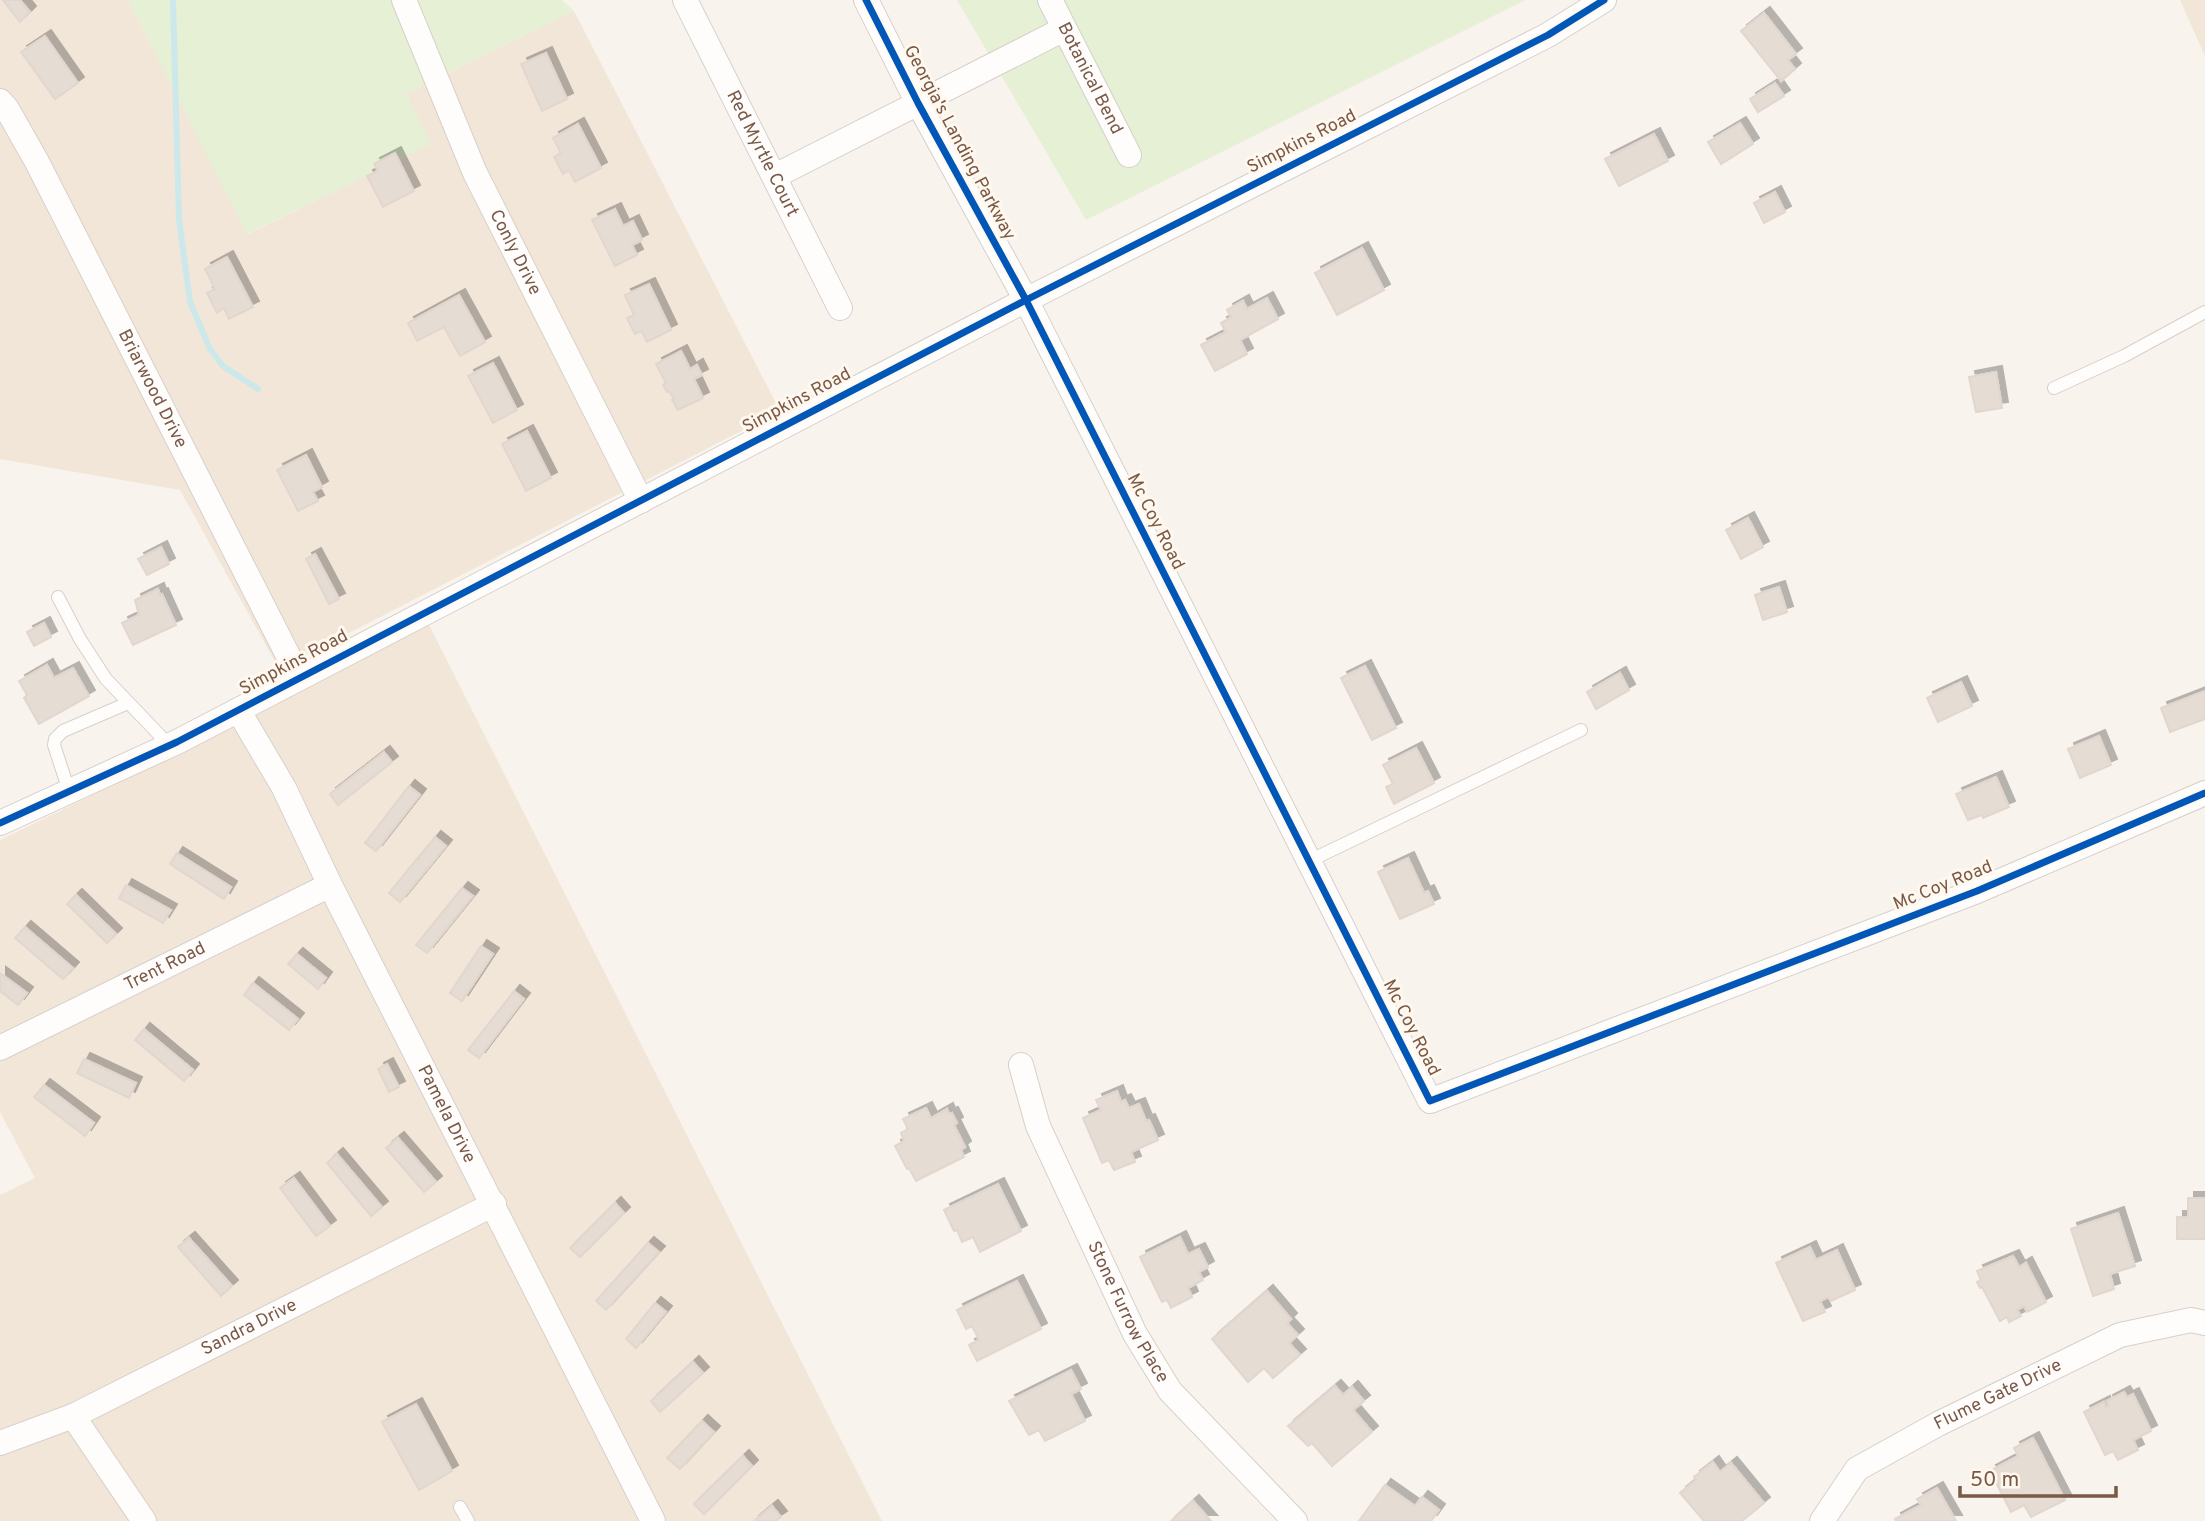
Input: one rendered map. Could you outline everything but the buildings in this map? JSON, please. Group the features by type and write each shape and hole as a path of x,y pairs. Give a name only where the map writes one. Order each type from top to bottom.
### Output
{"street":[{"name":"Conly Drive","path":"404,0 475,173 641,501"},
{"name":"Red Myrtle Court","path":"685,0 840,307"},
{"name":"Georgia's Landing Parkway","path":"866,0 918,103 1026,300"},
{"name":"Botanical Bend","path":"1049,0 1129,155"},
{"name":"Simpkins Road","path":"0,823 238,710 1026,300 1548,35 1604,0"},
{"path":"775,176 1064,29"},
{"name":"Briarwood Drive","path":"0,102 7,109 37,162 299,677"},
{"name":"Mc Coy Road","path":"1026,300 1430,1101 1977,891 2205,793"},
{"name":"Pamela Drive","path":"238,710 284,788 330,885 494,1204 650,1520"},
{"name":"Trent Road","path":"0,1048 330,885"},
{"name":"Stone Furrow Place","path":"1021,1065 1038,1126 1135,1335 1170,1391 1295,1521"},
{"name":"Sandra Drive","path":"0,1443 73,1416 494,1204"},
{"name":"Flume Gate Drive","path":"1822,1521 1857,1469 1938,1424 2120,1335 2192,1320 2205,1323"},
{"path":"73,1416 144,1521"}],"lane":[{"path":"2054,388 2124,356 2205,312"},
{"path":"58,597 80,639 106,679 169,745"},
{"path":"69,791 54,745 55,739 63,731 128,703"},
{"path":"1309,862 1581,730"},
{"path":"460,1507 468,1521"}],"shaded area":[{"path":"0,0 128,0 248,234 430,144 406,94 574,11 780,411 279,669 180,490 0,459"},
{"path":"2180,0 2205,0 2205,56"},
{"path":"428,623 882,1521 0,1521 0,1195 35,1178 0,1112 0,840 190,748"}],"green space":[{"path":"128,0 562,0 574,11 406,94 431,144 247,234"},
{"path":"957,0 1525,0 1086,220"}],"waterway":[{"path":"173,0 179,219 190,302 210,349 223,366 258,389"}],"cycle path":[{"path":"866,0 918,103 1026,300 1430,1101 1977,891 2205,793"},
{"path":"0,823 177,742 1026,300 1548,35 1604,0"}]}
